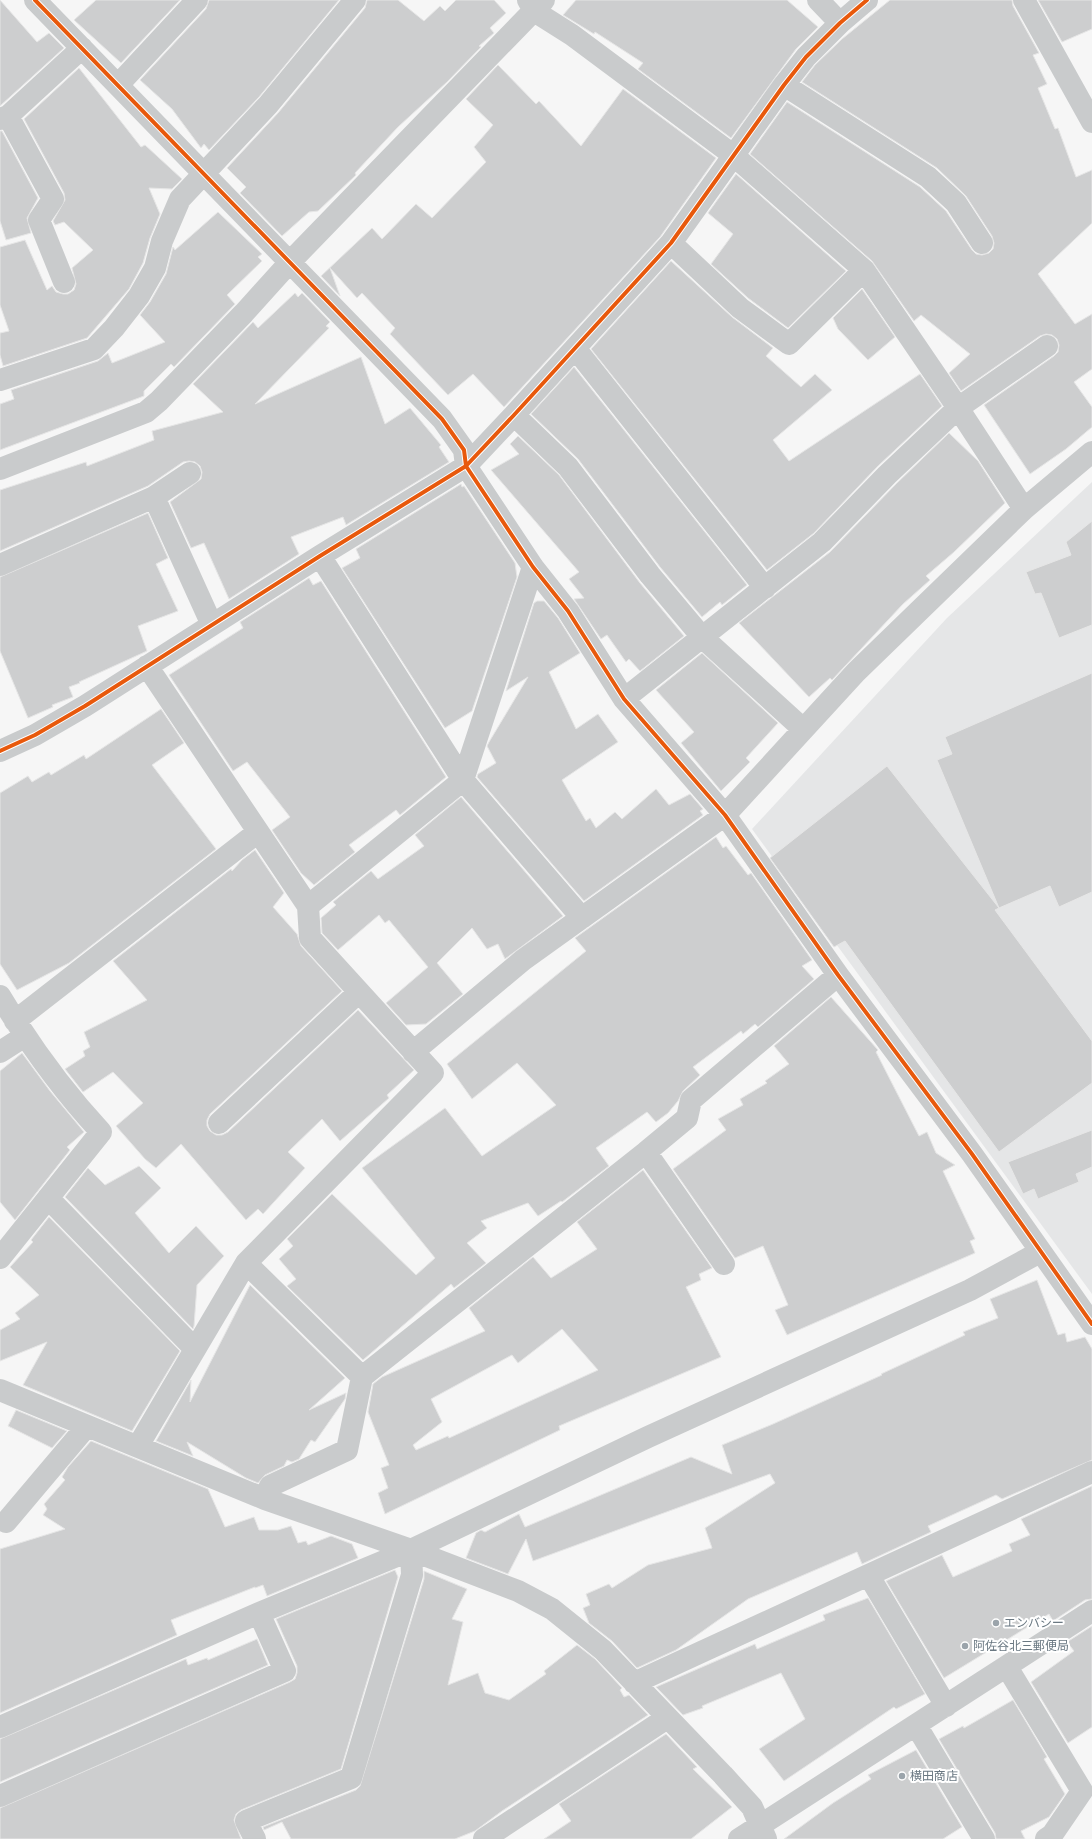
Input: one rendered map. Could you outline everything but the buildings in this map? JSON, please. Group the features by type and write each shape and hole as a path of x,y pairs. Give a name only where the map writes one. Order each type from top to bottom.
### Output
{"street":[{"path":"35,0 442,419 464,450 466,466 533,567 568,611 624,699 725,815 838,975 972,1154 1092,1324"},
{"path":"118,85 197,0"},
{"path":"0,380 94,350 114,328 139,296 155,268 162,241 180,199 268,105 355,0"},
{"path":"818,0 840,23"},
{"path":"0,752 35,735 85,706 320,556 466,466 576,348 671,242 784,85 806,57 840,23 867,0"},
{"path":"1024,0 1092,122"},
{"path":"0,468 146,412 159,401 536,4 572,35 733,155 864,270 958,408 1024,509"},
{"path":"64,282 40,220 53,199 4,118 82,48"},
{"path":"784,85 928,177 956,203 982,243"},
{"path":"671,242 740,308 790,344 864,270"},
{"path":"624,699 766,588 822,542 887,475 958,408 1048,346"},
{"path":"576,348 766,588"},
{"path":"514,415 568,467 650,576 702,637 803,729"},
{"path":"413,1052 523,960 725,815 856,672 1024,509 1092,452"},
{"path":"0,565 154,497 190,473"},
{"path":"154,497 212,625"},
{"path":"320,556 463,780 582,918"},
{"path":"308,906 463,780 533,567"},
{"path":"138,1446 246,1263 433,1073 310,938 308,906 147,666"},
{"path":"0,1052 20,1029 258,832"},
{"path":"265,1499 270,1486 346,1450 362,1377 687,1118 691,1100 838,975"},
{"path":"218,1123 359,992"},
{"path":"0,996 20,1029 86,1116 101,1132 0,1258"},
{"path":"646,1152 724,1264"},
{"path":"48,1198 195,1350"},
{"path":"0,1727 259,1613 411,1550 656,1434 970,1290 1040,1252"},
{"path":"246,1263 362,1377"},
{"path":"0,1390 265,1499 411,1550 518,1591 552,1608 603,1650 723,1775 752,1807 763,1833"},
{"path":"6,1522 87,1426"},
{"path":"634,1683 1092,1472"},
{"path":"255,1839 246,1821 351,1778 412,1575 411,1550"},
{"path":"869,1576 946,1706"},
{"path":"739,1839 763,1833 916,1725 1092,1611"},
{"path":"0,1796 285,1671 259,1613"},
{"path":"1006,1667 1082,1791 1051,1838"},
{"path":"484,1839 667,1718"},
{"path":"916,1725 984,1839"}],"shaded area":[{"path":"1092,482 1092,1294 752,829 947,618"}],"cycle path":[{"path":"35,0 442,419 464,450 466,466 533,567 568,611 624,699 725,815 838,975 972,1154 1092,1324"},
{"path":"0,751 35,735 85,706 320,556 466,466 671,243 784,85 806,57 840,23 867,0"}],"place":[{"name":"エンバシー","path":"996,1623"},
{"name":"阿佐谷北三郵便局","path":"965,1646"},
{"name":"横田商店","path":"902,1776"}]}
